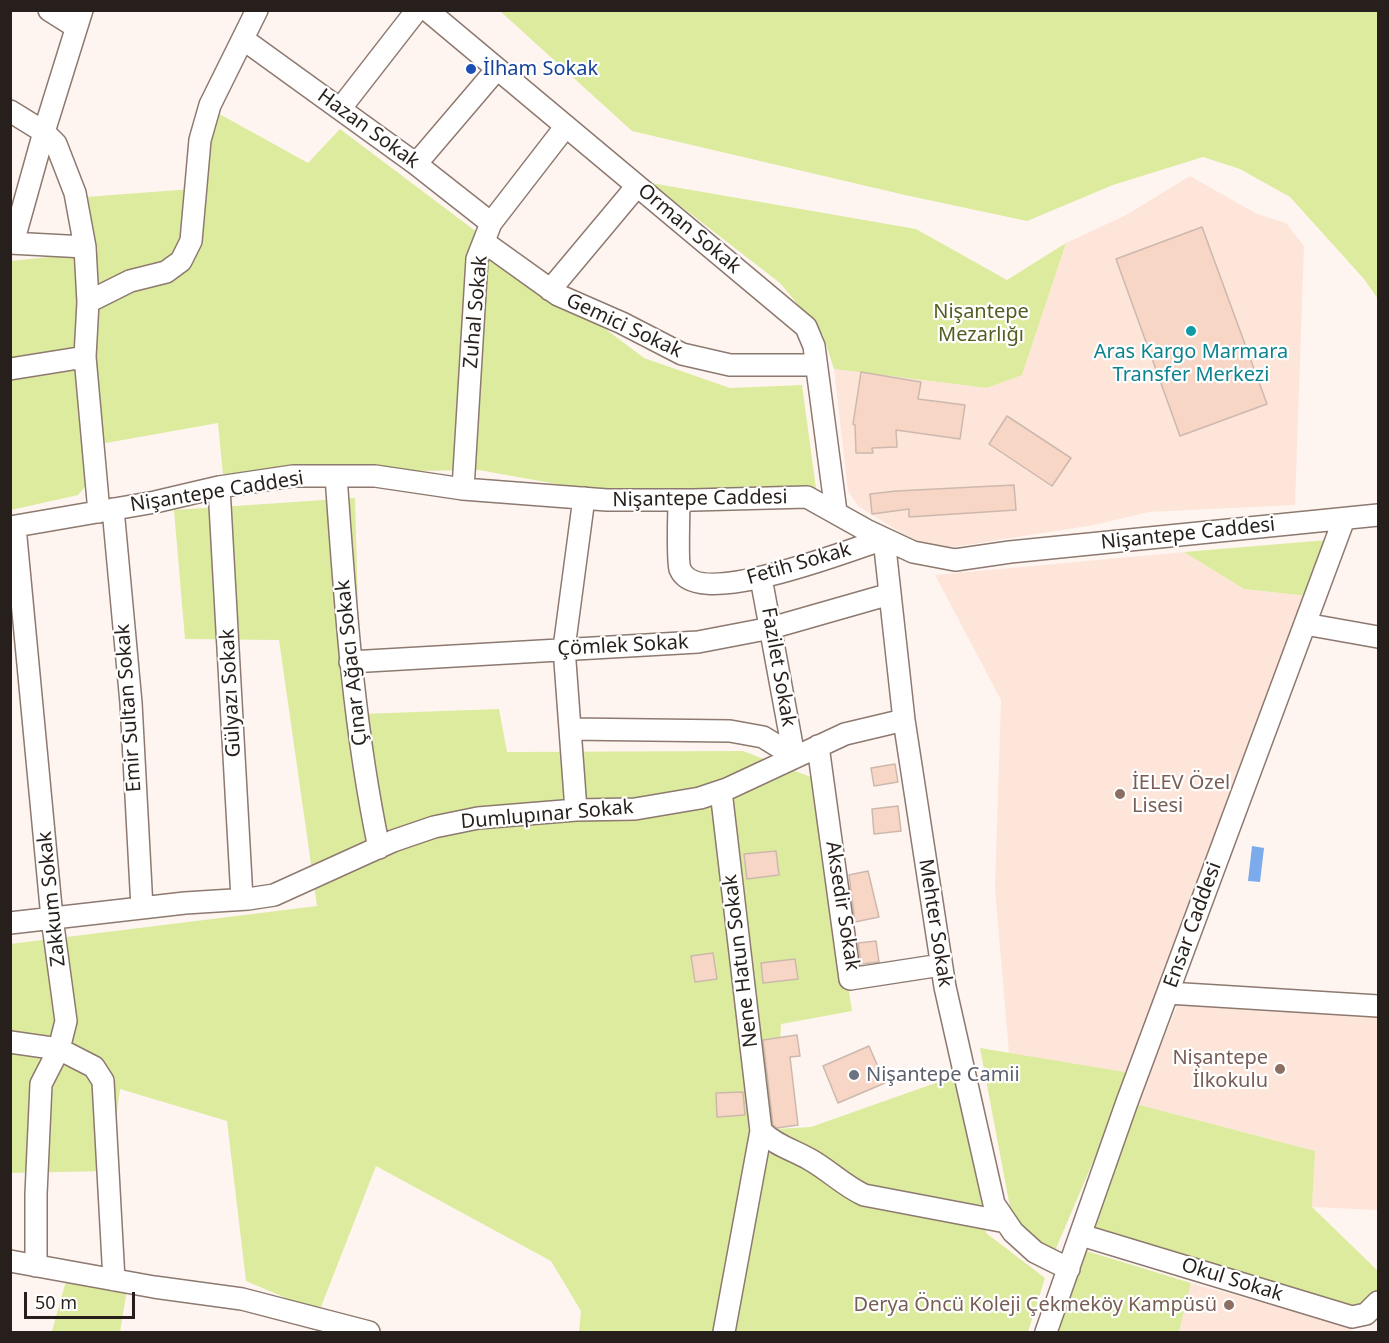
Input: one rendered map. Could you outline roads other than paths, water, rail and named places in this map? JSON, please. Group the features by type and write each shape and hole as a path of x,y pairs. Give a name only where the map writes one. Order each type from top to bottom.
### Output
{"street":[{"path":"49,10 79,19 12,243 85,247"},
{"path":"88,302 130,281 166,272 181,261 191,242 200,140 210,105 257,10"},
{"path":"340,109 417,10"},
{"name":"Orman Sokak","path":"427,10 806,327 814,346 836,512"},
{"name":"Hazan Sokak","path":"243,39 416,164 487,233"},
{"path":"416,164 497,69"},
{"path":"10,111 44,132"},
{"name":"Zuhal Sokak","path":"463,489 477,260 487,233 566,126"},
{"name":"Emir Sultan Sokak","path":"44,132 56,144 75,193 85,247 88,302 85,357 131,703 141,908"},
{"path":"550,290 637,186"},
{"name":"Gemici Sokak","path":"487,233 558,295 622,323 682,354 730,365 816,365"},
{"path":"10,369 85,357"},
{"name":"Nişantepe Caddesi","path":"13,527 155,502 219,487 293,476 375,476 463,489 584,498 679,500 807,497 884,539 913,552 955,560 1010,552 1378,515"},
{"name":"Çınar Ağacı Sokak","path":"336,476 350,662 361,754 379,848"},
{"name":"Gülyazı Sokak","path":"219,487 242,899"},
{"path":"576,810 564,648 584,498"},
{"name":"Fetih Sokak","path":"679,500 680,569 687,578 698,583 719,585 761,578 884,539"},
{"name":"Ensar Caddesi","path":"1046,1332 1168,993 1344,519"},
{"name":"Zakkum Sokak","path":"13,527 52,918 66,1021 59,1049 41,1084 36,1194 36,1266"},
{"name":"Mehter Sokak","path":"884,539 904,720 941,965 994,1204 1013,1232 1035,1252 1069,1269"},
{"name":"Fazilet Sokak","path":"761,578 794,756"},
{"name":"Çömlek Sokak","path":"350,662 698,642 771,628 890,594"},
{"path":"1305,624 1378,637"},
{"name":"Dumlupınar Sokak","path":"10,923 274,895 393,841 434,827 478,818 576,810 635,809 700,798 721,791 845,734 904,720"},
{"path":"570,729 730,731 763,737 794,756"},
{"name":"Aksedir Sokak","path":"818,746 850,979 941,965"},
{"name":"Nene Hatun Sokak","path":"721,791 761,1131 724,1332"},
{"path":"1168,993 1378,1006"},
{"path":"10,1042 59,1049 94,1067 103,1081 114,1280"},
{"path":"761,1131 770,1140 811,1160 849,1188 864,1196 1006,1222"},
{"name":"Okul Sokak","path":"1081,1235 1352,1317 1366,1314 1378,1302"},
{"path":"10,1262 242,1299 369,1332"}],"water":[{"path":"1252,846 1264,848 1260,882 1248,881"}],"place":[{"name":"İlham Sokak","path":"471,69"},
{"name":"Aras Kargo Marmara Transfer Merkezi","path":"1191,331"},
{"name":"İELEV Özel Lisesi","path":"1120,794"},
{"name":"Nişantepe İlkokulu","path":"1280,1069"},
{"name":"Nişantepe Camii","path":"854,1075"},
{"name":"Derya Öncü Koleji Çekmeköy Kampüsü","path":"1229,1305"}],"park label":[{"name":"Nişantepe Mezarlığı","path":"981,324"}]}
